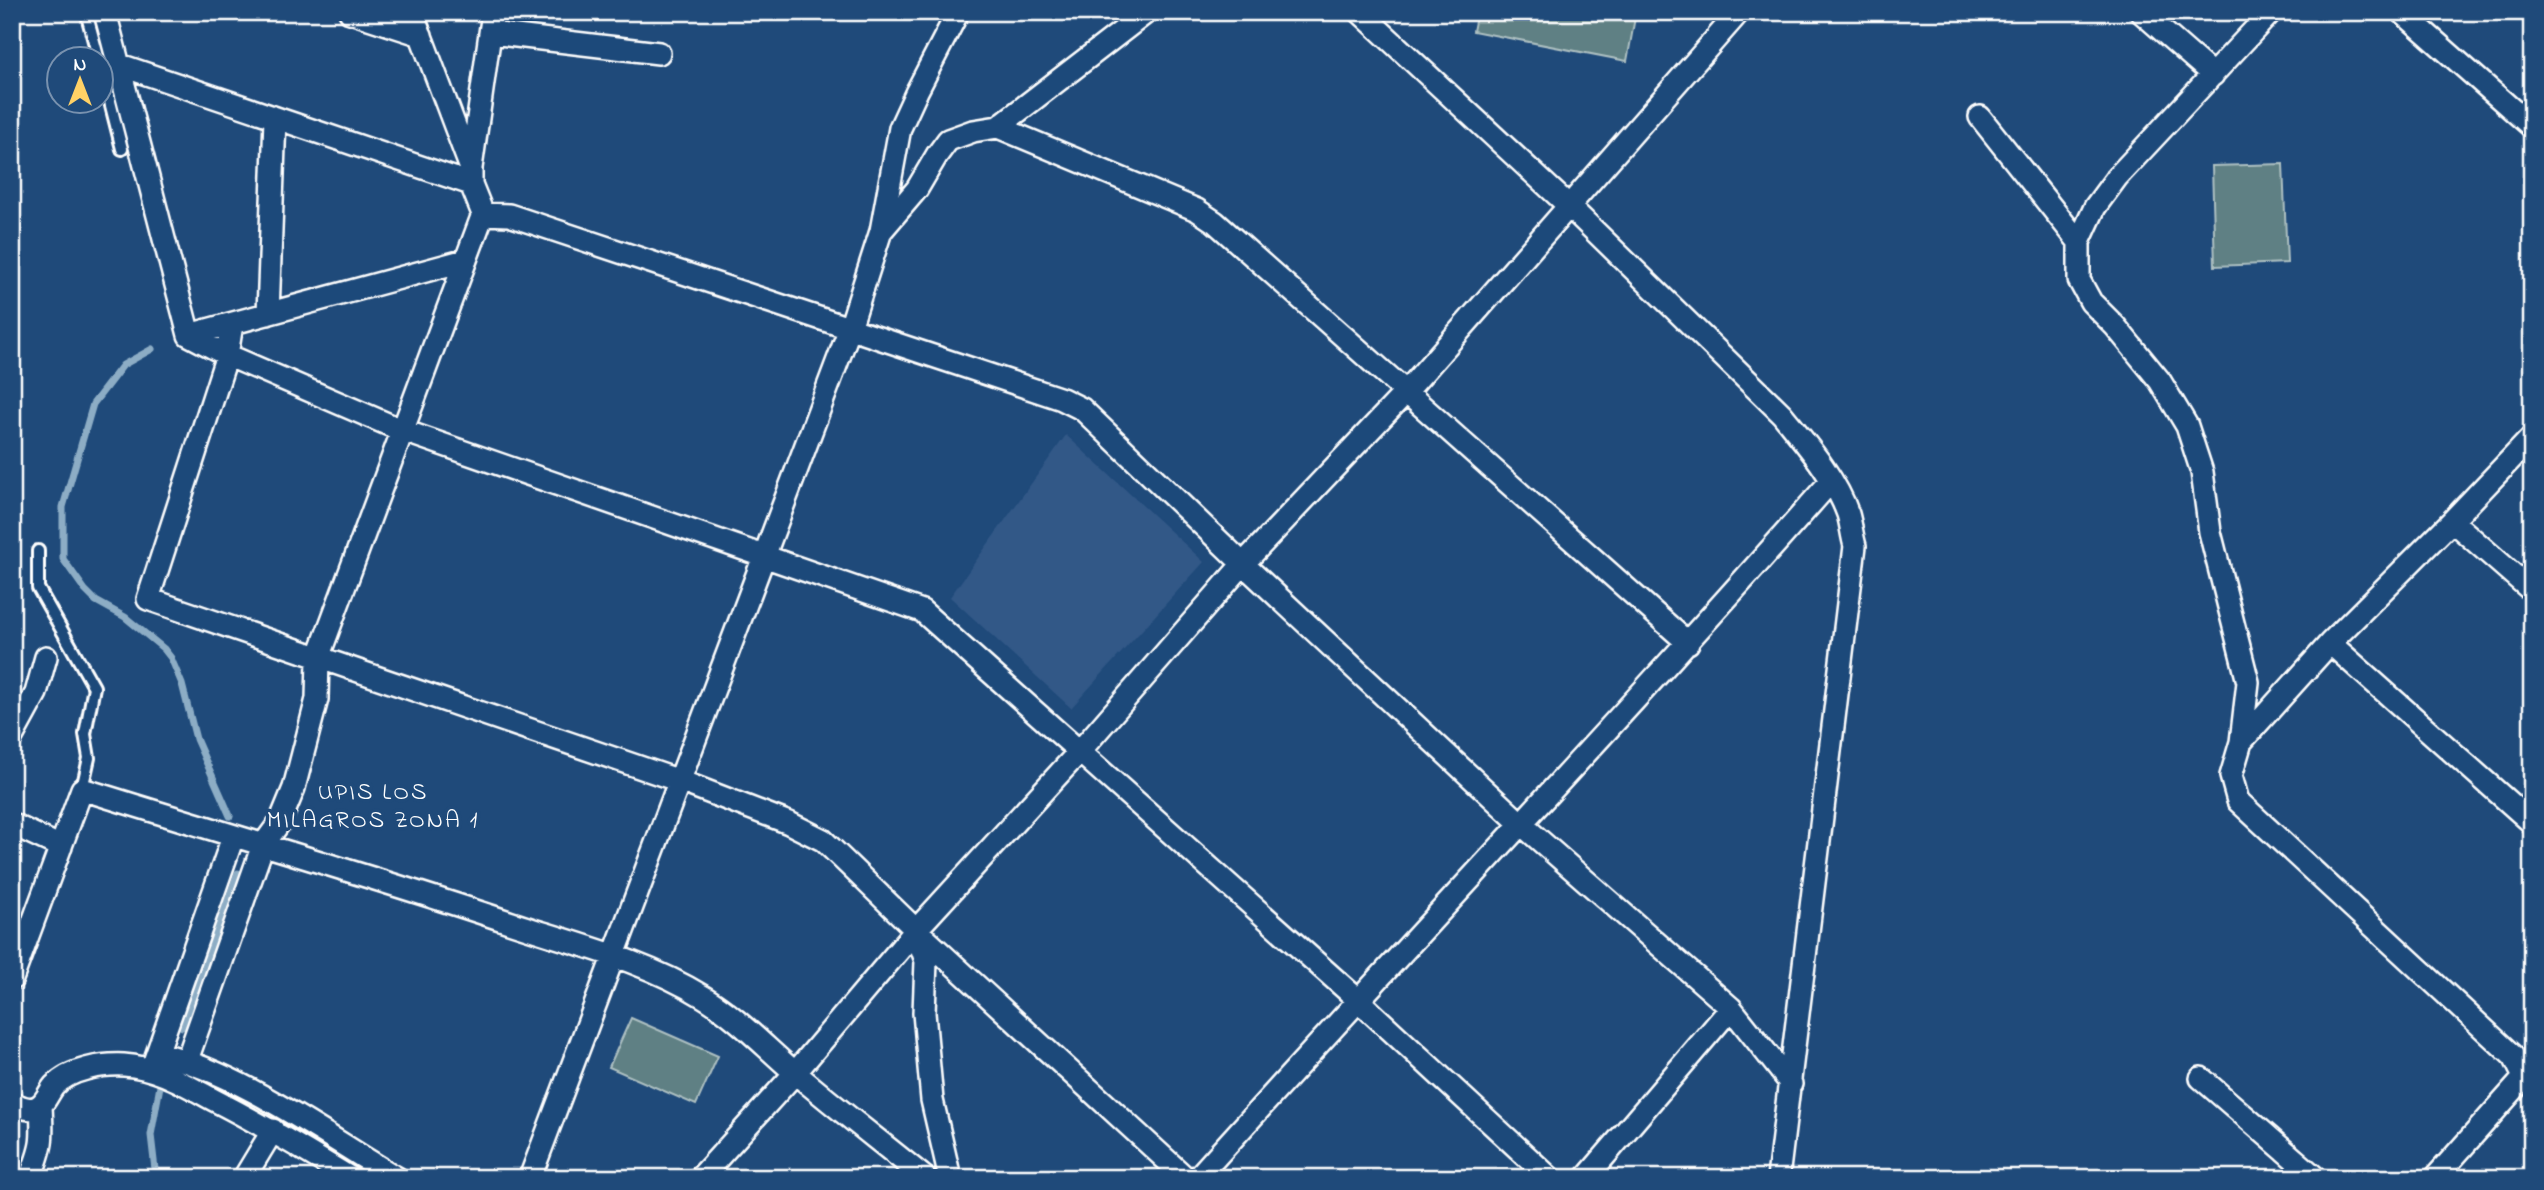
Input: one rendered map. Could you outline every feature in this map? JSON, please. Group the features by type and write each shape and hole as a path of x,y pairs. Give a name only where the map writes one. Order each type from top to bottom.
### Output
{"street":[{"path":"106,12 109,46"},
{"path":"350,12 421,35"},
{"path":"187,1060 263,845 280,822 294,788 317,699 318,658 483,214 412,12"},
{"path":"881,231 918,189 948,140 973,131 998,127 1147,12"},
{"path":"1360,12 1570,206 1782,414 1809,447 1848,514 1854,546 1778,1178"},
{"path":"700,1178 795,1073 916,930 1079,752 1243,564 1406,392 1739,12"},
{"path":"2140,12 2213,75"},
{"path":"2271,12 2117,177 2095,207 2078,242 2079,281 2091,302 2115,326 2160,381 2187,426 2202,472 2210,532 2248,682 2241,743 2231,776 2238,801 2514,1057 2529,1076 2435,1178"},
{"path":"2402,12 2532,127"},
{"path":"530,1178 850,328 881,231 900,128 917,91 960,14"},
{"path":"471,176 492,23 659,53"},
{"path":"116,70 471,176"},
{"path":"116,85 189,335 226,355 401,430 922,611 1357,999 1550,1178"},
{"path":"1980,117 2078,242"},
{"path":"268,314 275,118"},
{"path":"998,127 1197,210 1215,222 1688,643"},
{"path":"483,214 509,215 1062,399 1082,409 1520,823 1731,1008 1791,1084"},
{"path":"189,335 466,260"},
{"path":"232,324 226,355 148,599 680,781 789,823 822,840 1186,1178"},
{"path":"2241,743 2330,643 2452,522 2532,437"},
{"path":"1197,1178 1357,999 1688,643 1831,481"},
{"path":"2452,522 2532,591"},
{"path":"2330,643 2532,823"},
{"path":"12,737 36,693 46,657"},
{"path":"12,979 82,789 233,837 396,884 667,977 705,997 737,1021 795,1073 925,1178"},
{"path":"12,824 61,847"},
{"path":"154,1061 233,837"},
{"path":"916,930 926,961 924,1013 932,1100 950,1178"},
{"path":"1586,1178 1731,1008"},
{"path":"30,1178 43,1140 41,1106 55,1085 75,1073 102,1066 187,1060 235,1082 397,1178"},
{"path":"154,1061 170,1077 273,1130 350,1178"},
{"path":"2201,1078 2316,1178"},
{"path":"12,1102 20,1107 41,1106"},
{"path":"244,1178 273,1130"}],"lane":[{"path":"86,12 95,46"},
{"path":"116,105 122,149"},
{"path":"38,551 38,588 94,687 85,734 89,758 82,789"}],"shaded area":[{"path":"1066,435 1204,562 1071,708 950,597"}],"green space":[{"path":"1477,12 1636,12 1627,61 1473,31"},
{"path":"2283,164 2287,263 2215,266 2212,166"},
{"path":"631,1018 718,1056 696,1105 609,1067"},
{"path":"201,1078 229,1089 266,1110 263,1115 198,1082"},
{"path":"298,1130 379,1178 370,1178 296,1134"}],"waterway":[{"path":"152,349 123,365 93,404 63,507 63,559 96,601 125,617 171,658 182,684 196,739 230,816"},
{"path":"182,1027 238,873"},
{"path":"156,1178 151,1135 160,1086"}],"district":[{"name":"UPIS LOS MILAGROS ZONA 1","path":"373,807"}]}
